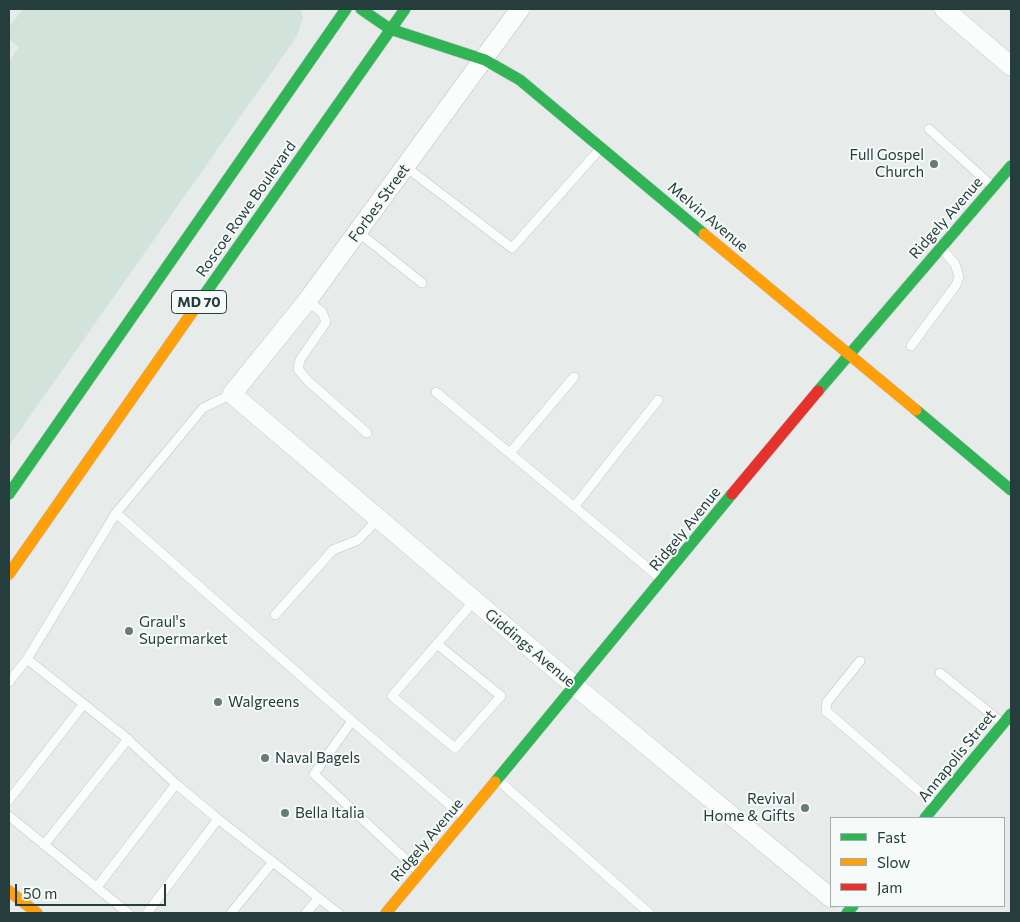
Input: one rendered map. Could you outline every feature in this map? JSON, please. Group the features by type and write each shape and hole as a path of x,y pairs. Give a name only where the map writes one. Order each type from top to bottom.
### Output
{"main road":[{"name":"MD 70","path":"9,494 346,9"},
{"name":"Melvin Avenue","path":"361,9 390,29 433,45 485,60 520,80 1011,490"},
{"name":"Roscoe Rowe Boulevard","path":"9,574 405,9"},
{"name":"Ridgely Avenue","path":"386,913 576,686 848,354 1011,166"},
{"name":"Annapolis Street","path":"926,817 1011,714"},
{"path":"9,892 36,913"}],"street":[{"name":"Forbes Street","path":"232,394 307,301 485,60 520,9"},
{"path":"944,9 1011,66"},
{"name":"Giddings Avenue","path":"232,394 576,686 830,897"}],"lane":[{"path":"929,129 993,186"},
{"path":"406,166 512,248 601,147"},
{"path":"358,232 422,283"},
{"path":"911,346 956,285 959,277 956,264 940,247"},
{"path":"307,301 322,312 326,322 300,360 298,369 308,381 367,434"},
{"path":"510,453 574,377"},
{"path":"436,392 662,580"},
{"path":"9,682 26,659 116,513 203,408 232,394"},
{"path":"574,507 658,400"},
{"path":"116,513 352,721 466,818"},
{"path":"275,615 333,550 358,540 379,518"},
{"path":"437,644 501,696 456,748 392,696 475,600"},
{"path":"26,659 128,739 176,784 272,863 338,913"},
{"path":"860,661 827,702 826,712 936,806"},
{"path":"940,673 1003,724"},
{"path":"9,800 83,705"},
{"path":"352,721 314,774 420,872"},
{"path":"44,845 128,739"},
{"path":"498,779 649,913"},
{"path":"97,887 176,784"},
{"path":"9,816 128,913"},
{"path":"147,913 218,819"},
{"path":"231,913 272,863"},
{"path":"306,913 318,899"}],"shaded area":[{"path":"23,9 301,9 303,17 297,36 9,446 9,61 19,47 9,39 9,27"}],"traffic: fast":[{"path":"9,494 346,9"},
{"path":"361,9 390,29 485,60 520,80 704,234"},
{"path":"200,301 405,9"},
{"path":"818,391 1011,166"},
{"path":"916,410 1011,490"},
{"path":"495,782 732,494"},
{"path":"926,817 1011,714"},
{"path":"847,913 852,907"}],"traffic: slow":[{"path":"704,234 916,410"},
{"path":"9,574 200,301"},
{"path":"386,913 495,782"},
{"path":"9,891 37,913"}],"traffic: jam":[{"path":"732,494 818,391"}],"place":[{"name":"Full Gospel Church","path":"934,164"},
{"name":"Graul's Supermarket","path":"129,631"},
{"name":"Walgreens","path":"218,702"},
{"name":"Naval Bagels","path":"265,758"},
{"name":"Revival Home & Gifts","path":"805,808"},
{"name":"Bella Italia","path":"285,813"}]}
